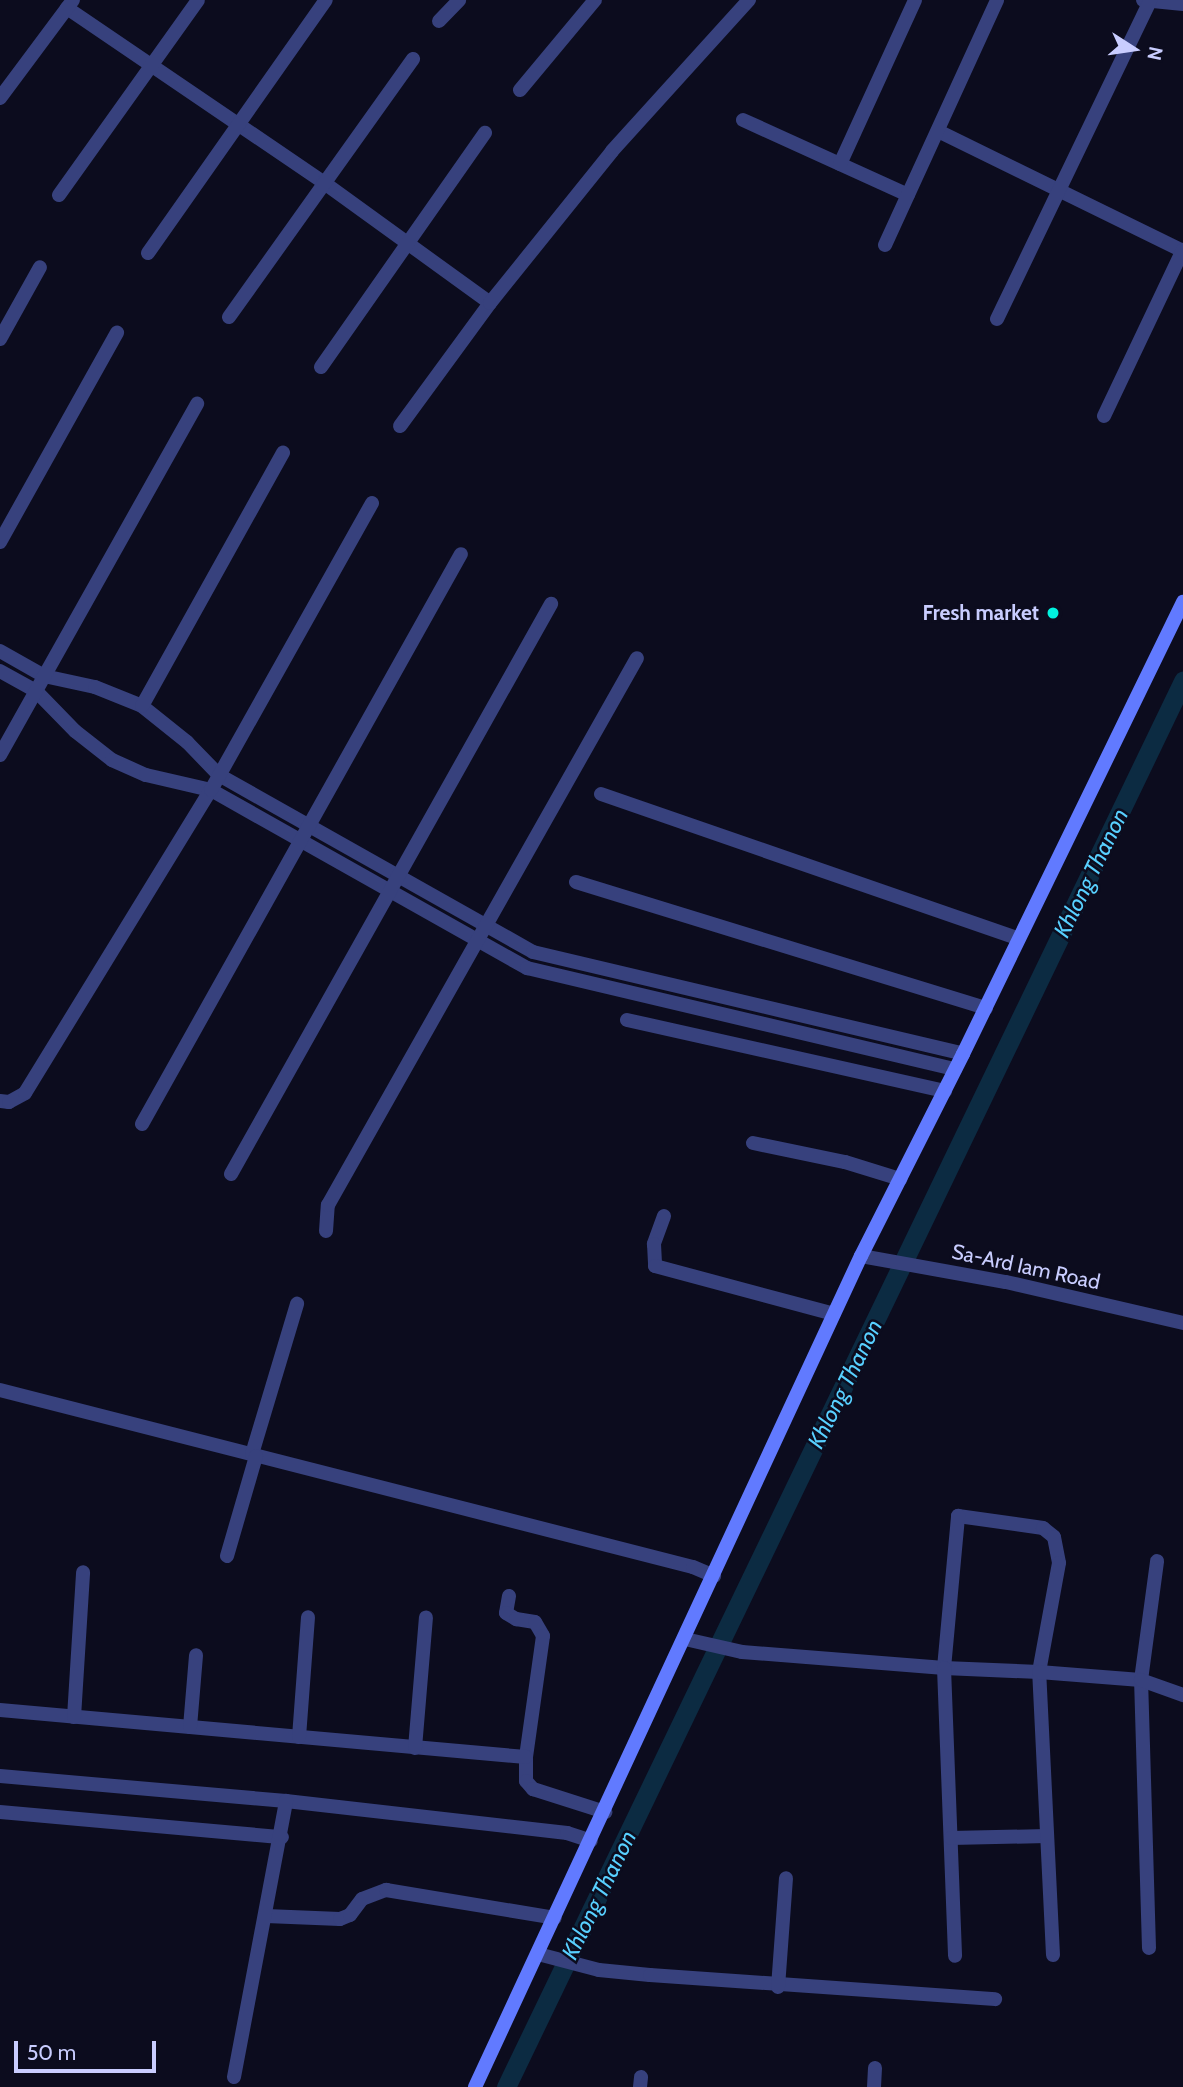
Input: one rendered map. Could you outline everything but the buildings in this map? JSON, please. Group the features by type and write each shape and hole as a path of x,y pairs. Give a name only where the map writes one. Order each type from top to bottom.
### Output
{"street":[{"path":"59,195 198,0"},
{"path":"148,253 326,0"},
{"path":"439,21 459,0"},
{"path":"520,90 595,0"},
{"path":"840,164 915,0"},
{"path":"885,244 997,0"},
{"path":"400,426 490,303 612,151 748,1"},
{"path":"997,319 1060,191 1147,1 1183,4"},
{"path":"0,98 70,4 151,66 323,182 490,303"},
{"path":"229,317 413,59"},
{"path":"743,120 908,195"},
{"path":"938,131 1183,250 1104,416"},
{"path":"321,368 485,133"},
{"path":"0,339 40,267"},
{"path":"0,542 117,334"},
{"path":"0,755 197,404"},
{"path":"142,706 284,453"},
{"path":"0,1101 9,1102 24,1093 211,790 372,503"},
{"path":"142,1124 461,554"},
{"path":"475,2087 545,1955 555,1918 861,1256 956,1069 1183,602"},
{"path":"231,1174 551,604"},
{"path":"0,651 44,676 95,687 142,706 187,742 219,775 533,952 963,1054"},
{"path":"326,1231 328,1205 637,658"},
{"path":"0,671 36,691 75,731 112,760 146,775 211,790 527,968 956,1069"},
{"path":"601,794 1019,939"},
{"path":"576,882 986,1008"},
{"path":"579,980 583,964"},
{"path":"627,1020 945,1091"},
{"path":"753,1143 845,1162 900,1179"},
{"path":"664,1216 654,1244 655,1266 834,1314"},
{"name":"Sa-Ard Iam Road","path":"861,1256 1006,1282 1183,1322"},
{"path":"227,1556 297,1304"},
{"path":"0,1390 693,1567 714,1576"},
{"path":"955,1956 944,1668 958,1516 1043,1528 1054,1537 1059,1563 1039,1672 1053,1955"},
{"path":"1149,1948 1141,1680 1157,1561"},
{"path":"74,1717 83,1572"},
{"path":"509,1596 506,1613 516,1619 535,1622 543,1636 526,1757 526,1781 531,1788 605,1812"},
{"path":"299,1737 309,1617"},
{"path":"415,1748 426,1617"},
{"path":"685,1639 742,1652 1141,1680 1183,1695"},
{"path":"190,1727 196,1655"},
{"path":"0,1710 526,1757"},
{"path":"0,1776 286,1801 567,1833 592,1841"},
{"path":"234,2077 282,1837 286,1801"},
{"path":"0,1812 282,1837"},
{"path":"951,1838 1047,1836"},
{"path":"778,1987 786,1878"},
{"path":"266,1916 340,1919 350,1915 362,1899 386,1891 555,1918"},
{"path":"545,1955 599,1970 778,1987 995,1999"},
{"path":"874,2087 875,2068"}],"waterway":[{"name":"Khlong Thanon","path":"506,2087 1183,681"}],"place":[{"name":"Fresh market","path":"1053,613"}]}
